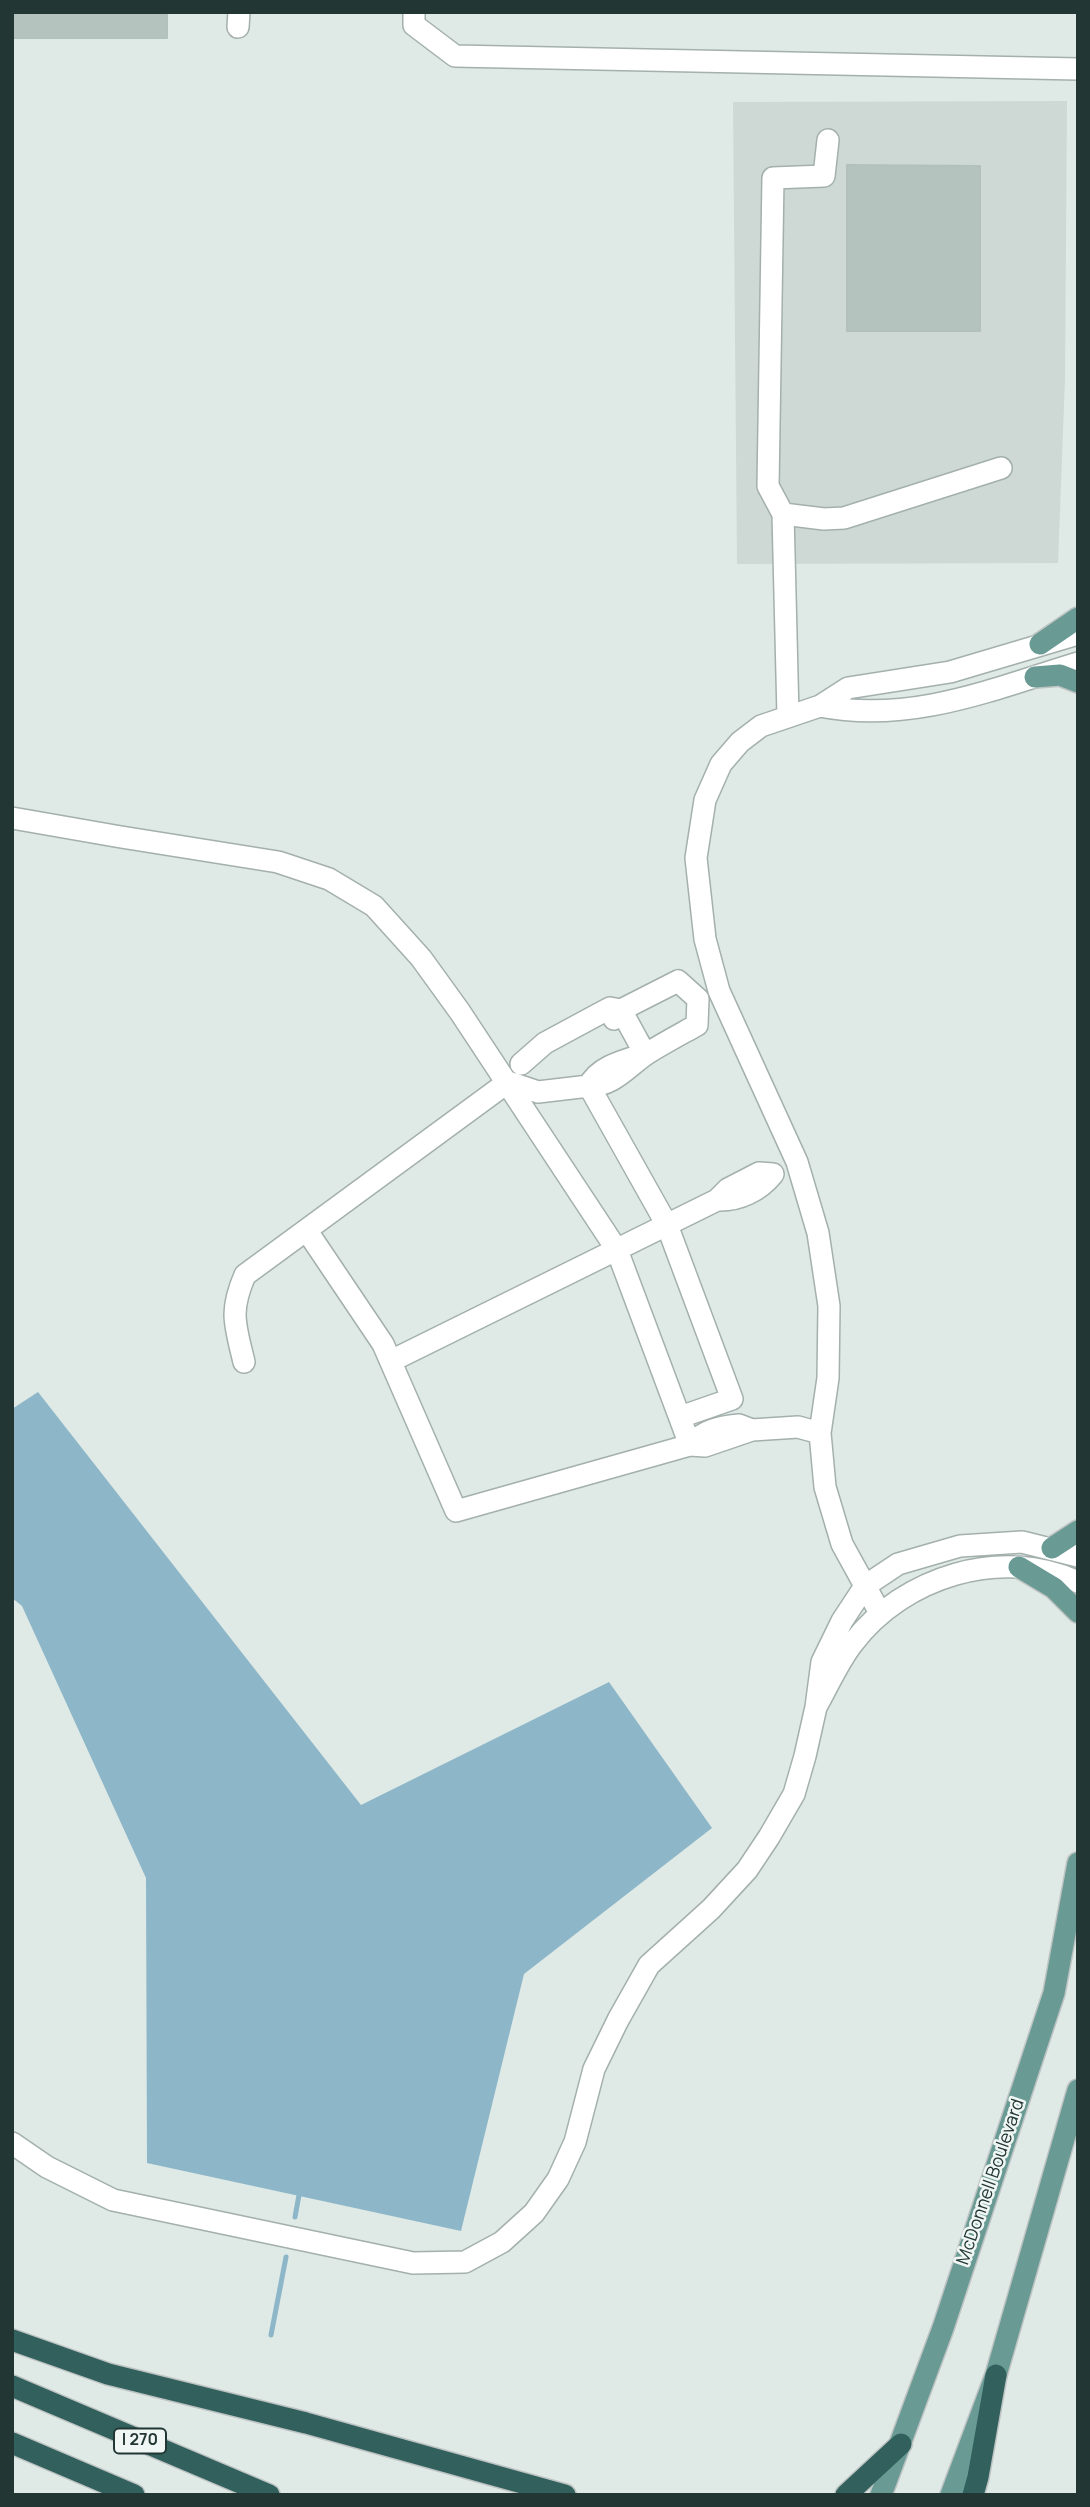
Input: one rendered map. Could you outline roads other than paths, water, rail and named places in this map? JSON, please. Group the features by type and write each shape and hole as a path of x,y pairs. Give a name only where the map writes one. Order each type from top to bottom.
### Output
{"highway":[{"path":"12,2340 108,2374 306,2423 565,2495"},
{"path":"973,2495 996,2375"},
{"name":"I 270","path":"12,2386 269,2495"},
{"path":"12,2443 134,2495"},
{"path":"846,2495 901,2444"}],"main road":[{"path":"1040,644 1078,618"},
{"path":"1035,677 1060,675 1078,682"},
{"path":"1052,1548 1078,1531"},
{"path":"1019,1567 1054,1588 1078,1612"},
{"name":"McDonnell Boulevard","path":"881,2495 943,2328 1054,1993 1078,1863"},
{"path":"951,2495 996,2375 1078,2090"}],"street":[{"path":"414,12 414,25 455,56 1078,69"},
{"path":"788,716 783,514 768,486 773,178 824,176 828,141"},
{"path":"783,514 824,519 844,518 1001,468"},
{"path":"880,1613 842,1544 825,1486 820,1433 828,1378 829,1306 818,1233 797,1162 719,991 705,939 696,858 705,800 721,764 740,742 761,726 820,706 848,688 950,672 1078,634"},
{"path":"820,706 850,712 904,710 957,700 1078,663"},
{"path":"12,818 278,862 329,879 374,906 421,958 508,1082 617,1250 690,1445"},
{"path":"244,1362 235,1324 235,1298 245,1275 508,1082 521,1064 550,1054 616,1018 621,1010 678,981 698,999"},
{"path":"698,999 719,991"},
{"path":"508,1082 538,1092 600,1086 623,1074 645,1054 697,1025 698,999"},
{"path":"621,1010 645,1054"},
{"path":"589,1086 667,1226 732,1399 680,1417"},
{"path":"391,1360 717,1200 733,1200 764,1185 773,1174 797,1162"},
{"path":"307,1231 383,1344 456,1511 690,1445 700,1434 724,1426 739,1425 752,1430 798,1427 820,1433"},
{"path":"12,2143 47,2167 113,2200 413,2263 465,2262 502,2242 534,2213 558,2179 575,2142 594,2069 649,1965 711,1909 747,1870 794,1794 816,1707 822,1661 864,1586 898,1564 960,1545 1022,1542 1078,1556"},
{"path":"816,1707 852,1643 880,1613 907,1594 963,1570 1019,1567 1065,1576 1078,1582"}],"water":[{"path":"38,1392 361,1805 609,1682 712,1828 524,1974 461,2231 147,2163 146,1878 22,1606 12,1598 12,1409"}],"waterway":[{"path":"295,2217 299,2195"},
{"path":"271,2335 286,2257"}]}
